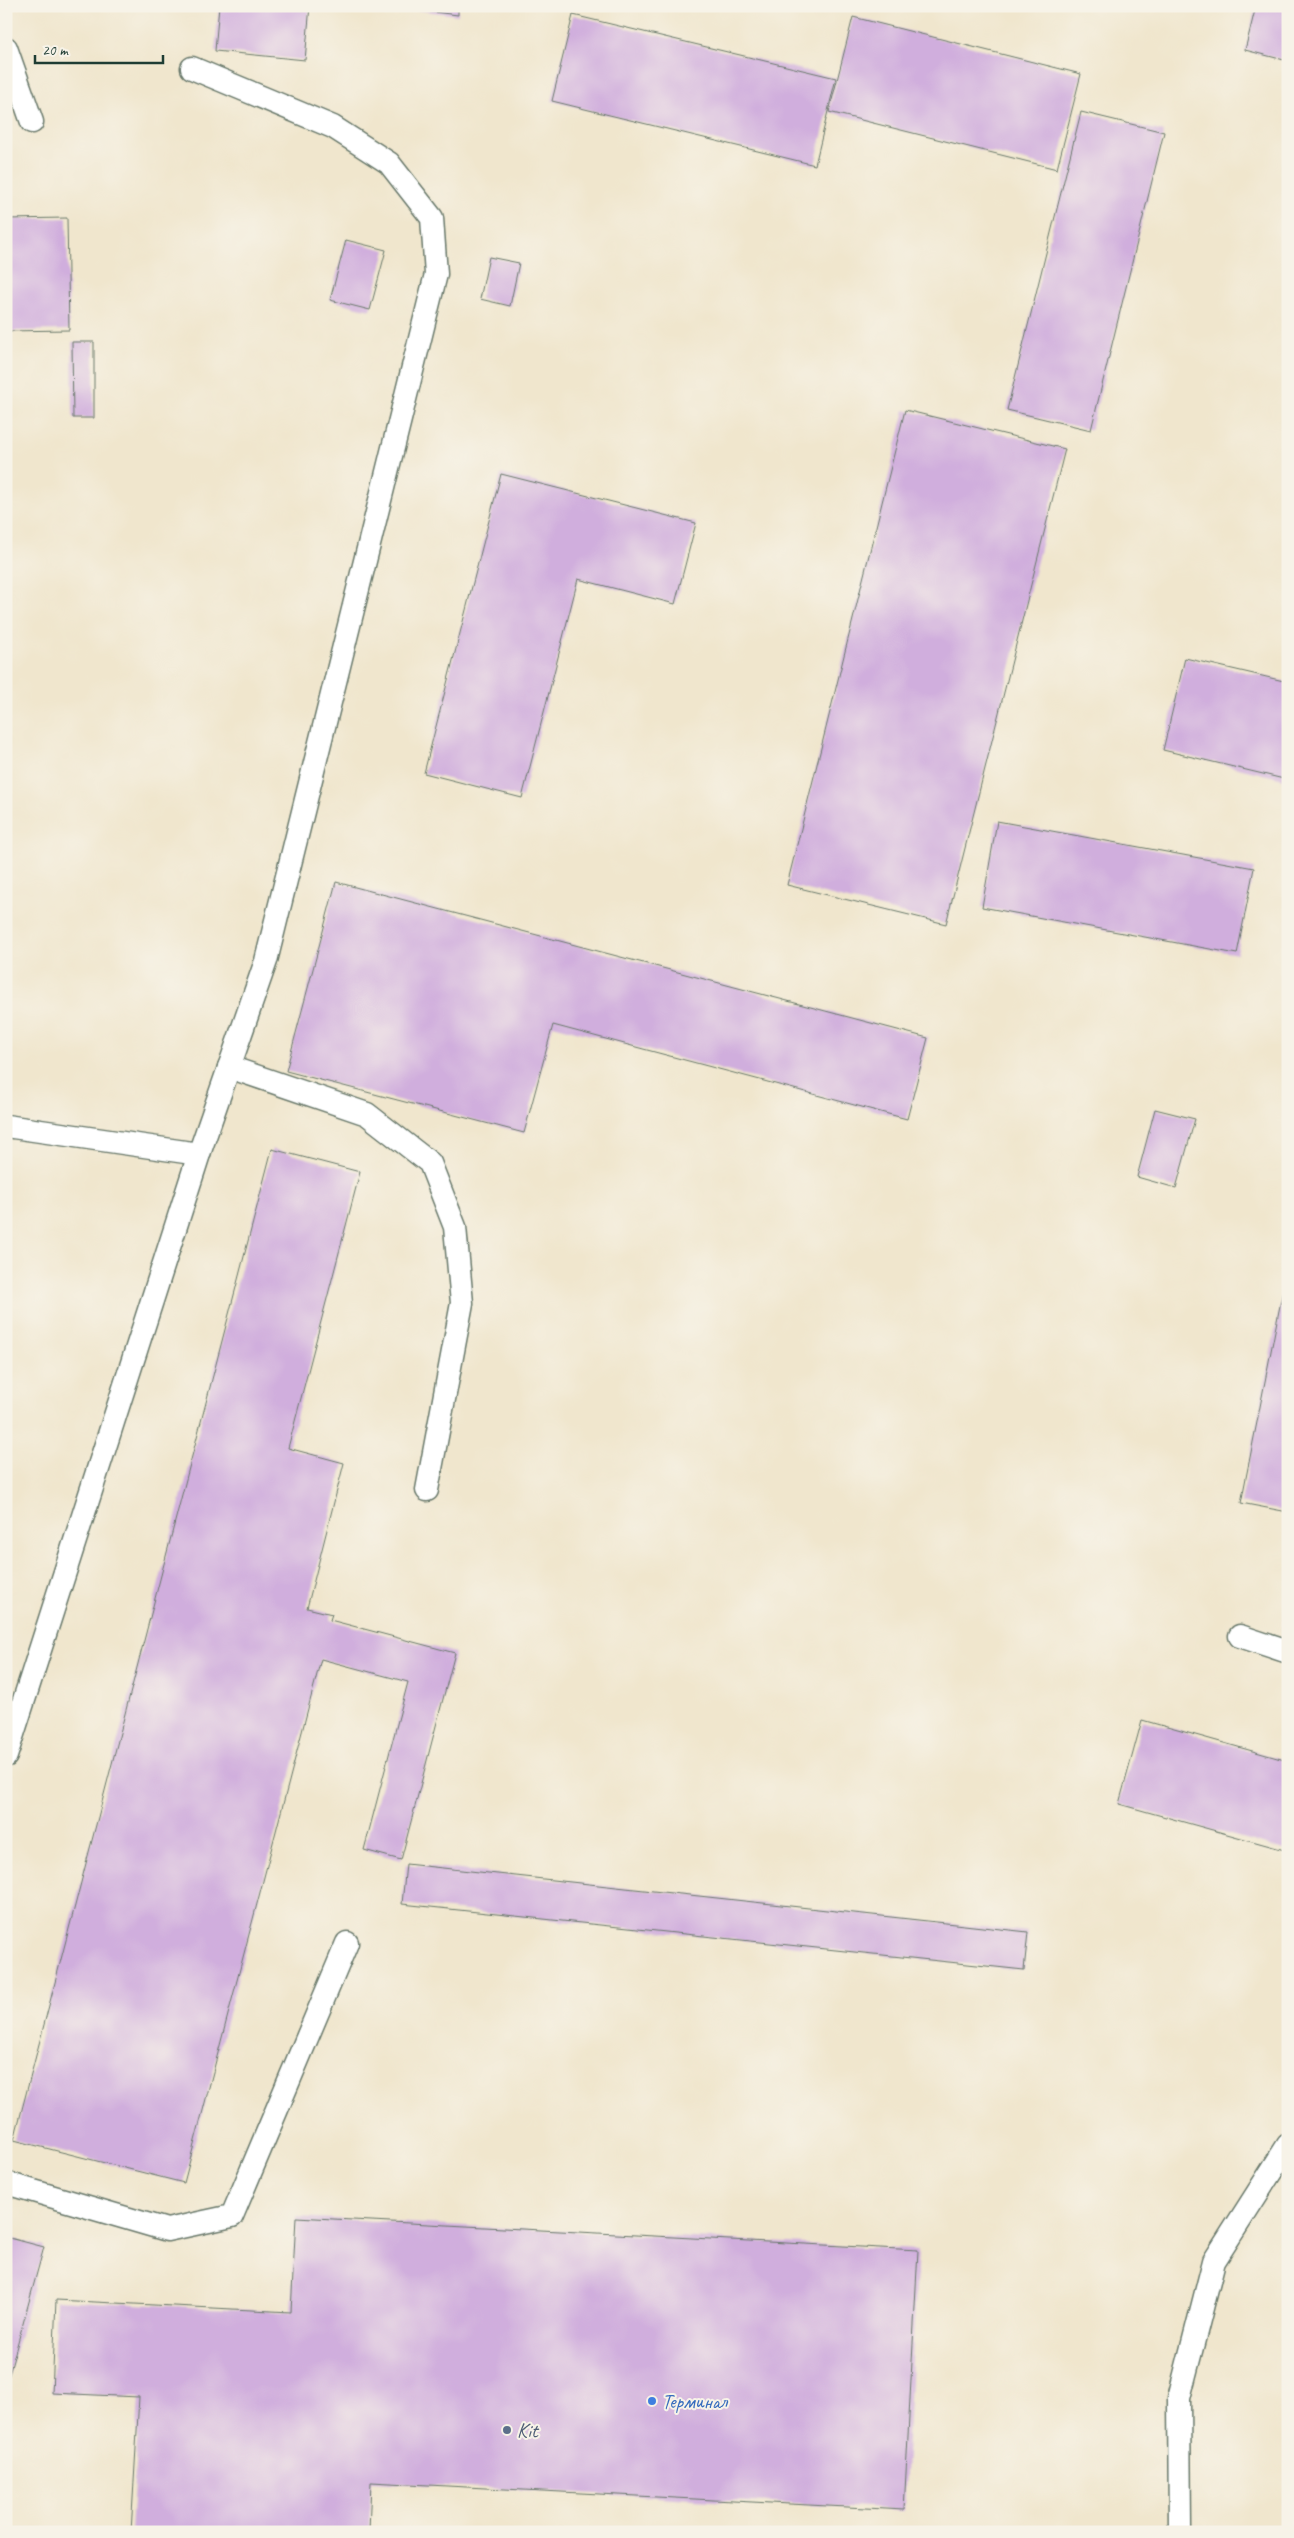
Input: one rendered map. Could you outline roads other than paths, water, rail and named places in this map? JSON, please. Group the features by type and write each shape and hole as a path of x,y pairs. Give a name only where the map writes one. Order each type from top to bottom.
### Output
{"lane":[{"path":"6,48 32,122"},
{"path":"6,1756 199,1154 266,961 436,274 432,218 389,163 333,127 192,68"},
{"path":"229,1067 367,1114 430,1163 455,1227 462,1303 427,1490"},
{"path":"6,1126 199,1154"},
{"path":"1240,1636 1288,1652"},
{"path":"6,2183 167,2230 232,2216 347,1943"},
{"path":"1180,2532 1179,2398 1214,2260 1288,2146"}],"place":[{"name":"Терминал","path":"652,2401"},
{"name":"Kit","path":"507,2430"}]}
